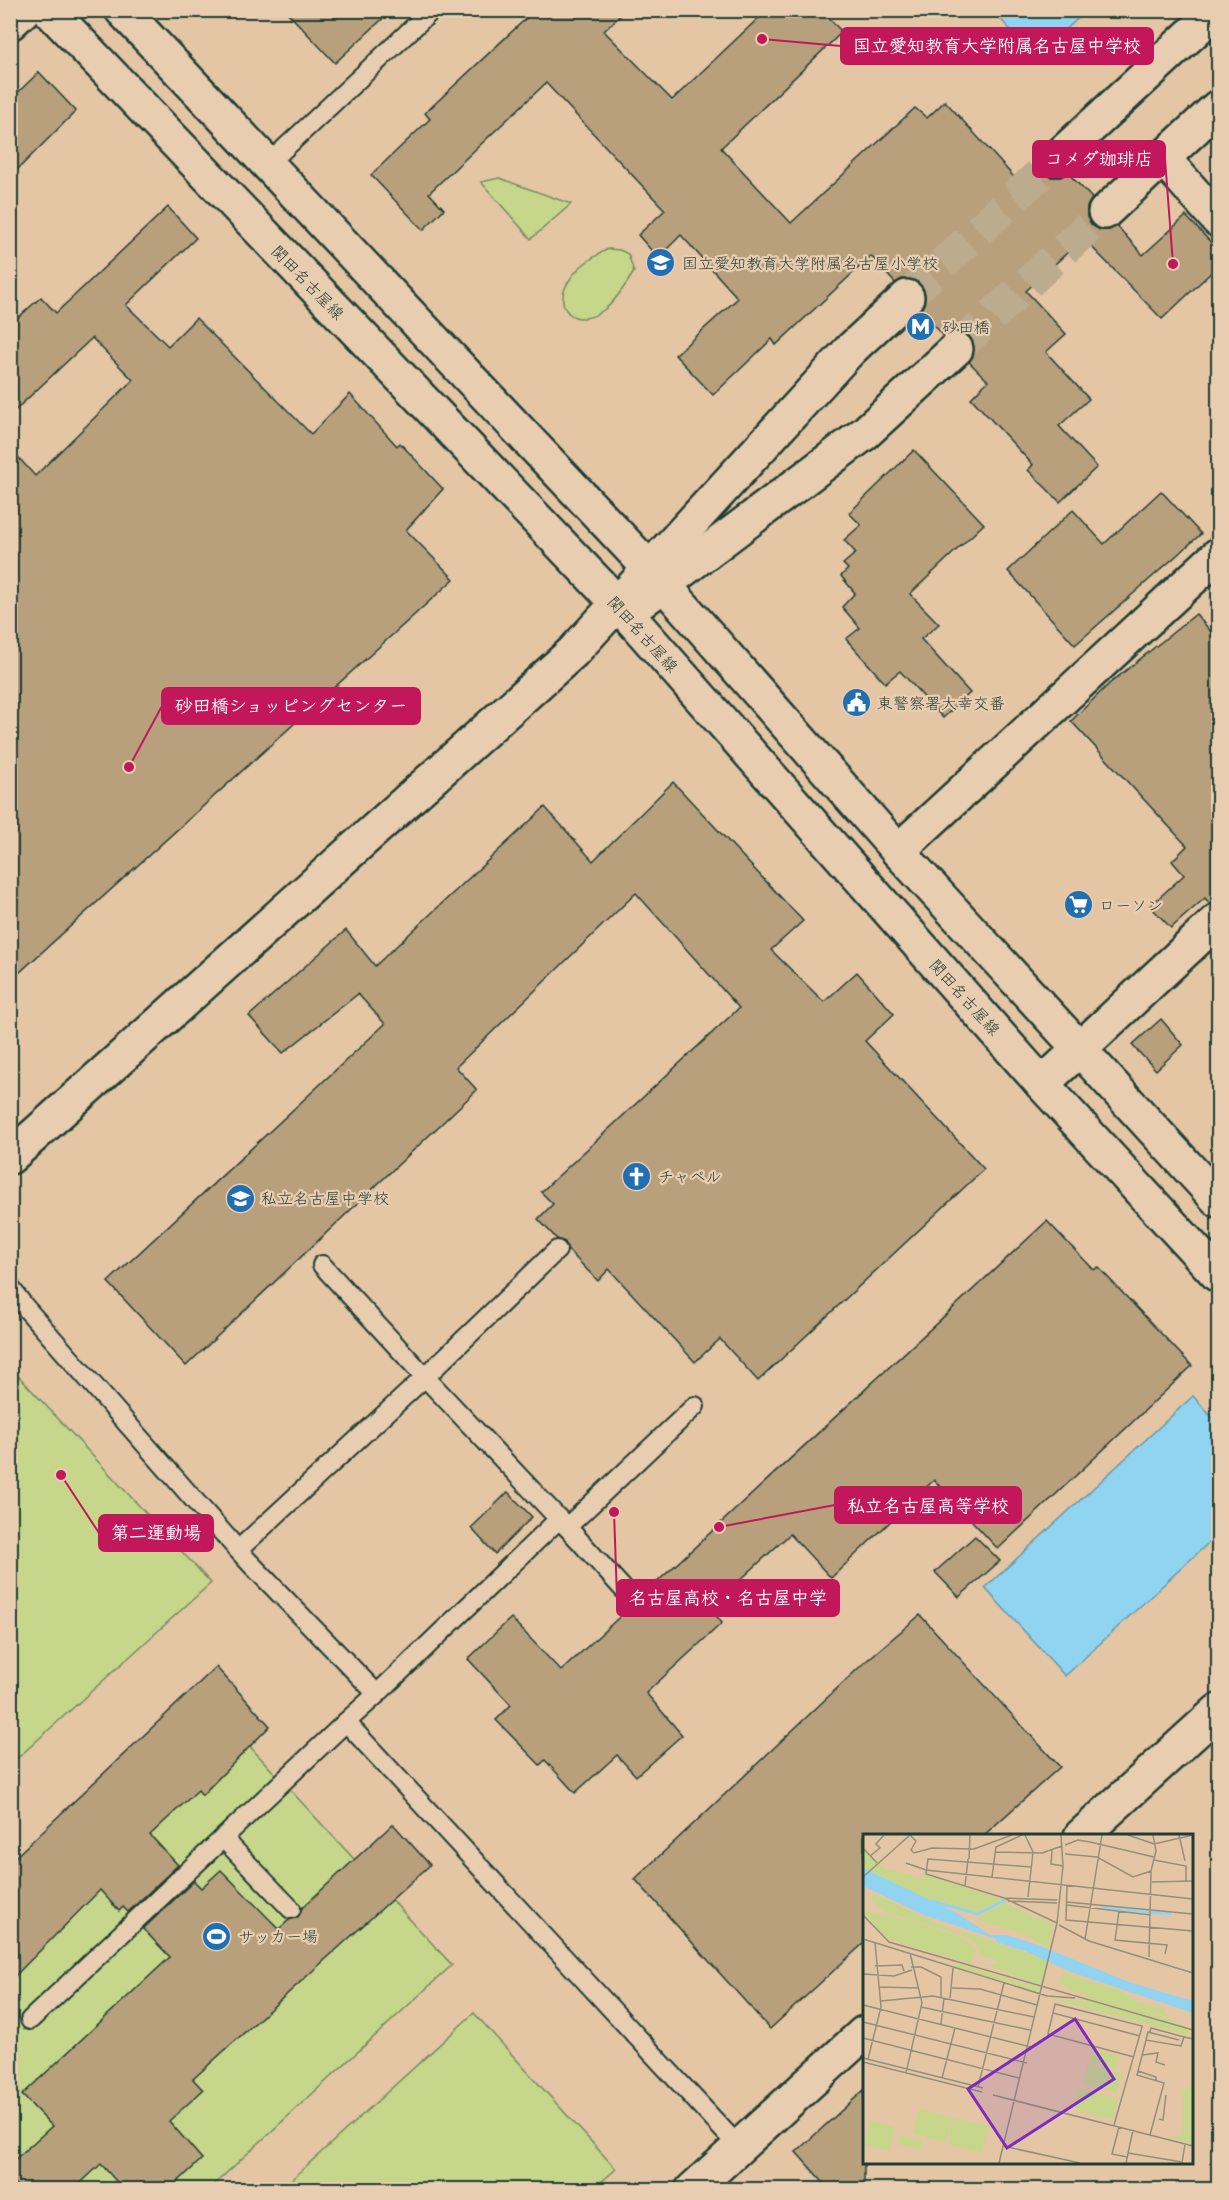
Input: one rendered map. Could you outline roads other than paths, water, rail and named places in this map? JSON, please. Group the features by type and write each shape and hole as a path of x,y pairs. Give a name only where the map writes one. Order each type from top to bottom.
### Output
{"main road":[{"path":"10,23 24,10"},
{"name":"関田名古屋線","path":"48,10 622,609 1042,1084 1218,1275"},
{"path":"122,10 657,576 898,851 1078,1050 1218,1200"},
{"path":"1056,159 1216,10"},
{"path":"1105,212 1218,107"},
{"path":"1163,158 1218,220"},
{"path":"10,1157 657,576 850,350 907,297"},
{"path":"657,576 865,433 956,350"},
{"path":"898,851 1218,555"},
{"path":"1042,1084 1218,920"},
{"path":"1083,1834 1218,1710"},
{"path":"692,2190 863,2034"}],"lane":[{"path":"269,163 432,10"},
{"path":"238,1550 425,1377 557,1250"},
{"path":"322,1265 626,1593"},
{"path":"10,1287 31,1315 238,1550 377,1694"},
{"path":"30,2020 346,1722 694,1406"},
{"path":"346,1722 740,2146"},
{"path":"223,1838 291,1909"}],"water":[{"path":"993,11 1086,11 1036,57"},
{"path":"1193,1396 1218,1424 1218,1534 1065,1676 985,1588"}],"tunnel":[{"path":"907,297 1056,159"},
{"path":"956,349 1105,212"}],"place":[{"name":"国立愛知教育大学附属名古屋中学校","path":"762,39"},
{"name":"国立愛知教育大学附属名古屋小学校","path":"661,263"},
{"name":"コメダ珈琲店","path":"1173,264"},
{"name":"砂田橋","path":"921,327"},
{"name":"東警察署大幸交番","path":"856,703"},
{"name":"砂田橋ショッピングセンター","path":"129,767"},
{"name":"ローソン","path":"1078,905"},
{"name":"チャペル","path":"637,1176"},
{"name":"私立名古屋中学校","path":"240,1198"},
{"name":"第二運動場","path":"61,1475"},
{"name":"名古屋高校・名古屋中学","path":"614,1512"},
{"name":"私立名古屋高等学校","path":"719,1527"},
{"name":"サッカー場","path":"217,1936"}]}
